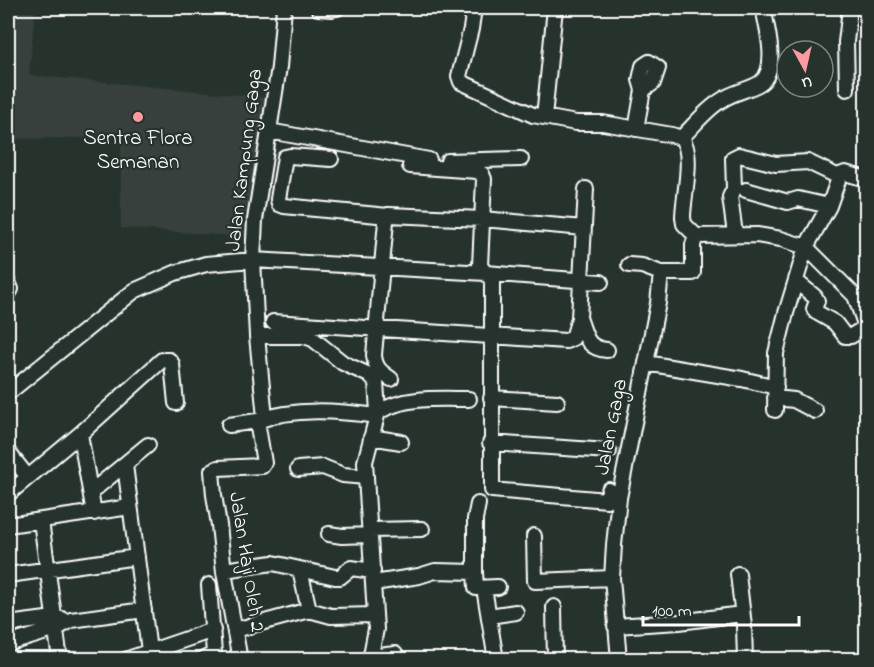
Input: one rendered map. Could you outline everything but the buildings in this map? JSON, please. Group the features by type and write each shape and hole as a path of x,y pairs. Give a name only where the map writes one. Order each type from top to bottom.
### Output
{"street":[{"name":"Jalan Kampung Gaga","path":"212,471 218,468 262,466 264,463 253,260 256,211 279,67 284,8"},
{"path":"318,8 337,8"},
{"path":"474,8 460,80 515,108 544,117 636,129 681,138"},
{"path":"544,117 555,8"},
{"path":"681,138 721,100 761,82 766,76 771,68 771,57 763,8"},
{"path":"847,88 846,42 850,8"},
{"path":"636,129 643,90"},
{"path":"269,131 433,161 521,159"},
{"path":"681,138 687,149 684,224 696,236 735,234 765,236 806,248 855,296 866,327 851,336 843,335 835,322 816,312 815,297 797,282"},
{"path":"735,234 730,197 734,189 733,158 735,156 776,164 808,162 839,177"},
{"path":"331,159 285,157 279,204 388,216 392,213 584,228"},
{"path":"410,166 477,171 484,179 480,267 492,280 490,443 492,490 607,500"},
{"path":"775,398 776,353 806,248 829,206 839,177 845,173 867,179"},
{"path":"273,322 566,341 573,338 579,318 586,189"},
{"path":"746,190 788,202 798,199 829,206"},
{"path":"388,216 376,328 375,364 381,373 391,379"},
{"path":"629,265 642,266 661,273 693,273 693,245 696,236"},
{"path":"8,393 134,291 175,273 206,264 253,260 602,282"},
{"name":"Jalan Gaga","path":"619,660 612,578 619,498 658,303 661,273"},
{"path":"8,282 11,289 8,294"},
{"path":"579,318 590,345 595,349 607,350"},
{"path":"257,336 304,336 313,339 343,363 360,369 372,377 378,390 378,414 365,462 375,615 375,637 370,658 395,654"},
{"path":"8,494 80,434 162,360 169,360 172,364 176,403"},
{"path":"646,363 731,377 775,398 794,400 815,411"},
{"path":"491,398 557,402"},
{"path":"229,424 300,412 378,414 397,403 414,399 469,399"},
{"path":"80,434 94,513"},
{"path":"371,437 401,442"},
{"path":"490,443 609,450"},
{"path":"91,492 148,445"},
{"path":"8,452 27,476"},
{"path":"125,465 151,656"},
{"path":"298,469 323,467 343,475 366,477"},
{"name":"Jalan Haji Oleh 2","path":"212,471 224,570 240,660"},
{"path":"478,504 476,588 491,588 489,616 496,660"},
{"path":"8,525 130,507"},
{"path":"41,521 60,660"},
{"path":"329,534 342,536 422,529"},
{"path":"534,536 535,581 612,578"},
{"path":"8,575 137,557"},
{"path":"224,570 273,563 337,578 351,568 373,577 419,576 435,571 475,572"},
{"path":"300,570 309,610"},
{"path":"738,574 745,660"},
{"path":"202,660 214,654 209,585"},
{"path":"554,607 555,660"},
{"path":"8,644 55,624 71,620 144,610"},
{"path":"234,630 309,610 331,616 375,615"},
{"path":"489,616 516,612"},
{"path":"615,626 679,622 742,614"},
{"path":"8,624 55,624"},
{"path":"125,660 151,656 213,630"}],"shaded area":[{"name":"Sentra Flora Semanan","path":"8,8 35,9 29,75 272,98 248,237 121,228 121,137 8,139"}],"place":[{"name":"Sentra Flora Semanan","path":"138,117"}]}
